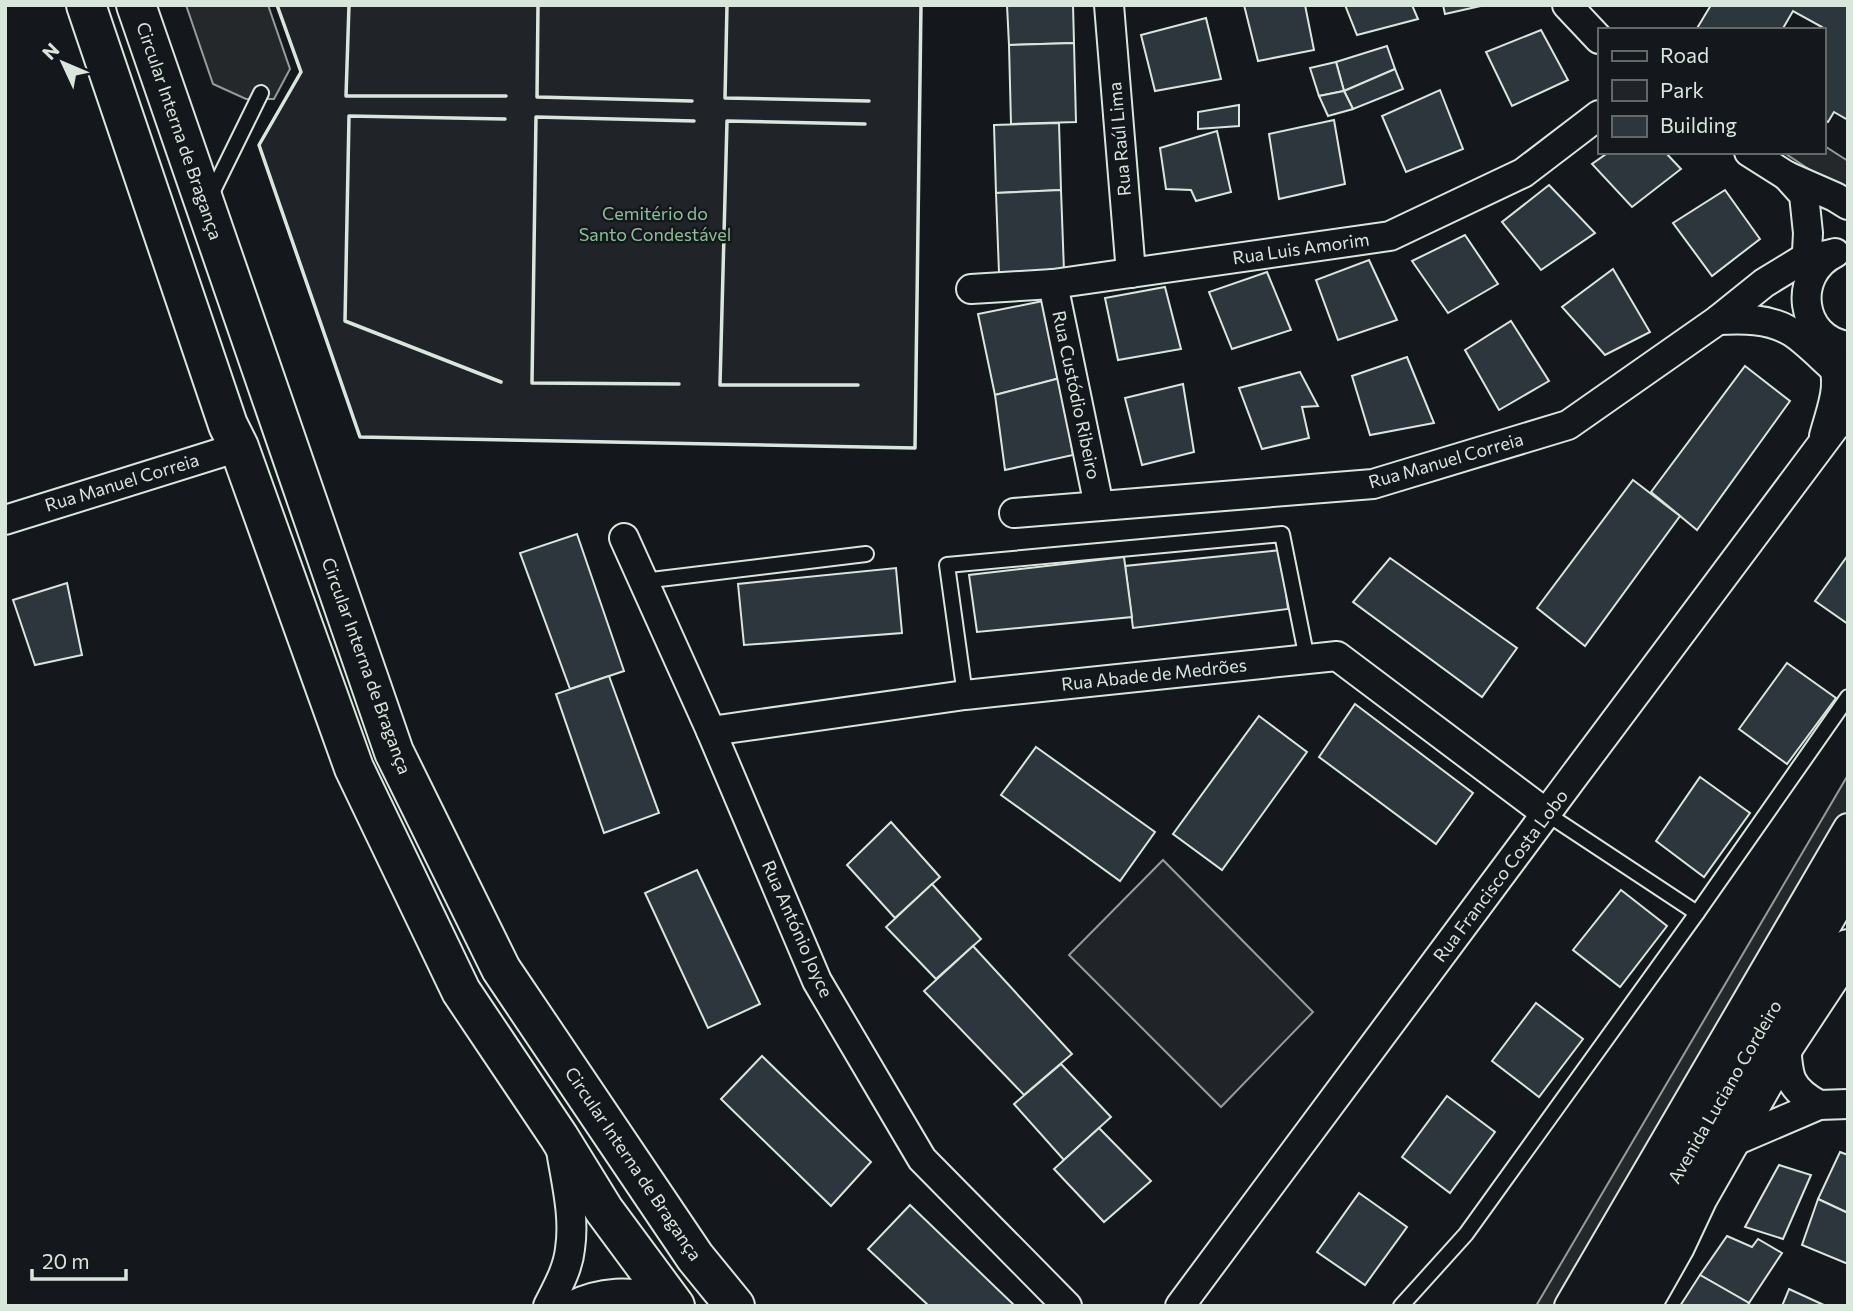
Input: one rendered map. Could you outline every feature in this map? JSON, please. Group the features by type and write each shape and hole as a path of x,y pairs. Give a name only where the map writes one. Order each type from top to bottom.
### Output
{"main road":[{"path":"86,5 228,425 239,447 354,768 461,991 559,1137 604,1210 671,1301"},
{"name":"Circular Interna de Bragança","path":"136,5 394,752 501,969 695,1257 735,1306"},
{"name":"Avenida Luciano Cordeiro","path":"1602,1306 1848,878"},
{"name":"Avenida Luciano Cordeiro","path":"1641,1306 1675,1246 1698,1197 1786,1043 1848,949"}],"street":[{"name":"Rua Raúl Lima","path":"1109,5 1131,273"},
{"path":"1567,5 1598,38"},
{"name":"Rua Luis Amorim","path":"971,289 1053,284 1390,236 1523,173 1598,116"},
{"path":"1752,154 1787,176 1848,205"},
{"path":"1787,176 1804,195 1807,252 1825,259 1807,289 1806,305 1811,320 1826,345"},
{"name":"Rua Manuel Correia","path":"1014,513 1373,484 1568,425 1718,320 1764,283 1800,261 1825,259"},
{"name":"Rua Custódio Ribeiro","path":"1053,284 1099,506"},
{"path":"1718,320 1747,318 1771,323 1826,345"},
{"name":"Rua Francisco Costa Lobo","path":"1822,445 1837,387 1826,345"},
{"name":"Rua Francisco Costa Lobo","path":"1180,1306 1706,597 1848,414"},
{"name":"Rua Manuel Correia","path":"5,520 239,447"},
{"name":"Rua António Joyce","path":"624,538 711,731 817,981 922,1159 1067,1306"},
{"name":"Rua Abade de Medrões","path":"711,731 965,695 1337,656 1547,814"},
{"path":"1570,1306 1848,828"},
{"path":"1786,1043 1790,1077 1801,1095 1819,1105"},
{"path":"1728,1144 1819,1105 1848,1104"},
{"path":"548,1306 566,1269 570,1250 570,1210 559,1137"},
{"path":"571,1306 588,1298 623,1293 671,1301"}],"lane":[{"path":"205,206 261,93"},
{"path":"965,695 947,565 1282,534 1307,659"},
{"path":"643,581 866,554"},
{"path":"1401,1306 1466,1234 1697,913 1848,697"},
{"path":"1547,814 1697,913"}],"green space":[{"name":"Cemitério do Santo Condestável","path":"277,5 921,5 915,448 360,437 259,145 301,72"},
{"path":"1163,860 1313,1012 1221,1107 1069,955"}],"shaded area":[{"path":"186,5 268,5 290,69 274,99 246,99 213,84"},
{"path":"1825,146 1848,161 1848,195 1786,154 1825,154"},
{"path":"1848,775 1848,816 1562,1306 1536,1306"}],"building":[{"path":"1007,5 1073,5 1074,43 1009,45"},
{"path":"1244,5 1305,5 1314,50 1258,61"},
{"path":"1345,5 1412,5 1418,19 1357,35"},
{"path":"1443,5 1485,5 1445,14"},
{"path":"1711,5 1848,5 1848,120 1834,112 1828,122 1825,120 1825,28 1793,11 1783,28 1697,28"},
{"path":"1206,18 1221,79 1155,91 1141,35"},
{"path":"1541,30 1568,80 1512,106 1486,52"},
{"path":"1074,43 1076,122 1011,124 1009,45"},
{"path":"1387,46 1395,69 1344,91 1336,62"},
{"path":"1336,62 1344,91 1319,96 1310,68"},
{"path":"1395,69 1403,89 1353,109 1344,91"},
{"path":"1440,90 1463,149 1406,172 1382,116"},
{"path":"1344,91 1353,109 1328,116 1319,96"},
{"path":"1239,105 1239,126 1198,129 1198,112"},
{"path":"1334,120 1345,184 1279,199 1269,134"},
{"path":"1059,123 1061,190 996,193 994,125"},
{"path":"1217,131 1231,192 1196,201 1191,190 1166,189 1160,148"},
{"path":"1606,154 1667,154 1681,169 1632,207 1592,164"},
{"path":"1549,185 1595,233 1541,270 1502,222"},
{"path":"1061,190 1064,271 999,273 996,193"},
{"path":"1725,190 1760,239 1712,276 1673,223"},
{"path":"1465,235 1498,284 1448,313 1412,261"},
{"path":"1369,260 1397,320 1338,340 1316,280"},
{"path":"1613,269 1650,332 1605,355 1562,307"},
{"path":"1267,272 1291,330 1232,349 1209,292"},
{"path":"1165,287 1181,349 1118,360 1105,298"},
{"path":"1043,301 1060,378 995,395 978,314"},
{"path":"1511,321 1549,381 1499,410 1465,350"},
{"path":"1407,357 1434,423 1370,435 1352,376"},
{"path":"1745,366 1790,401 1697,530 1651,492"},
{"path":"1300,372 1318,406 1302,407 1309,438 1262,449 1239,388"},
{"path":"1060,378 1073,455 1005,470 995,395"},
{"path":"1183,384 1194,452 1142,465 1125,398"},
{"path":"1633,480 1680,516 1585,646 1537,608"},
{"path":"577,534 624,671 570,689 520,553"},
{"path":"1281,550 1288,609 1133,628 1125,566"},
{"path":"1848,555 1848,624 1815,601"},
{"path":"1124,557 1132,617 977,632 969,575"},
{"path":"1390,558 1517,648 1482,697 1353,602"},
{"path":"896,568 902,633 744,645 738,584"},
{"path":"67,583 82,655 35,665 13,600"},
{"path":"1787,663 1836,698 1787,764 1739,729"},
{"path":"609,676 659,813 604,833 556,694"},
{"path":"1355,704 1473,793 1436,844 1319,757"},
{"path":"1259,716 1307,752 1222,870 1173,834"},
{"path":"1036,747 1155,832 1120,881 1001,795"},
{"path":"1700,777 1750,813 1704,877 1656,841"},
{"path":"891,822 940,877 895,918 847,865"},
{"path":"697,870 760,1004 708,1028 645,893"},
{"path":"932,884 981,939 936,979 886,927"},
{"path":"1621,890 1667,926 1620,987 1573,950"},
{"path":"973,946 1072,1054 1024,1095 924,991"},
{"path":"1536,1003 1583,1039 1539,1097 1492,1061"},
{"path":"762,1056 871,1162 831,1206 721,1099"},
{"path":"1061,1064 1111,1117 1064,1160 1014,1104"},
{"path":"1447,1096 1495,1132 1450,1193 1402,1157"},
{"path":"1099,1128 1151,1181 1104,1222 1054,1169"},
{"path":"1840,1152 1848,1155 1848,1213 1818,1199"},
{"path":"1779,1165 1811,1175 1783,1239 1745,1227"},
{"path":"1359,1193 1407,1227 1365,1285 1317,1252"},
{"path":"1818,1199 1848,1213 1848,1264 1802,1245"},
{"path":"910,1205 1015,1306 929,1306 868,1249"},
{"path":"1727,1236 1752,1247 1758,1239 1782,1253 1749,1303 1700,1275"},
{"path":"1700,1275 1749,1303 1747,1306 1680,1306"},
{"path":"1789,1289 1826,1306 1782,1306"}],"wall":[{"path":"277,5 301,72 259,145 360,437 915,448 921,5"},
{"path":"349,5 346,96 506,96"},
{"path":"538,5 537,97 692,101"},
{"path":"727,5 725,98 869,101"},
{"path":"501,382 345,321 349,116 505,119"},
{"path":"679,384 532,383 536,117 694,121"},
{"path":"858,385 720,385 727,121 865,124"}]}
